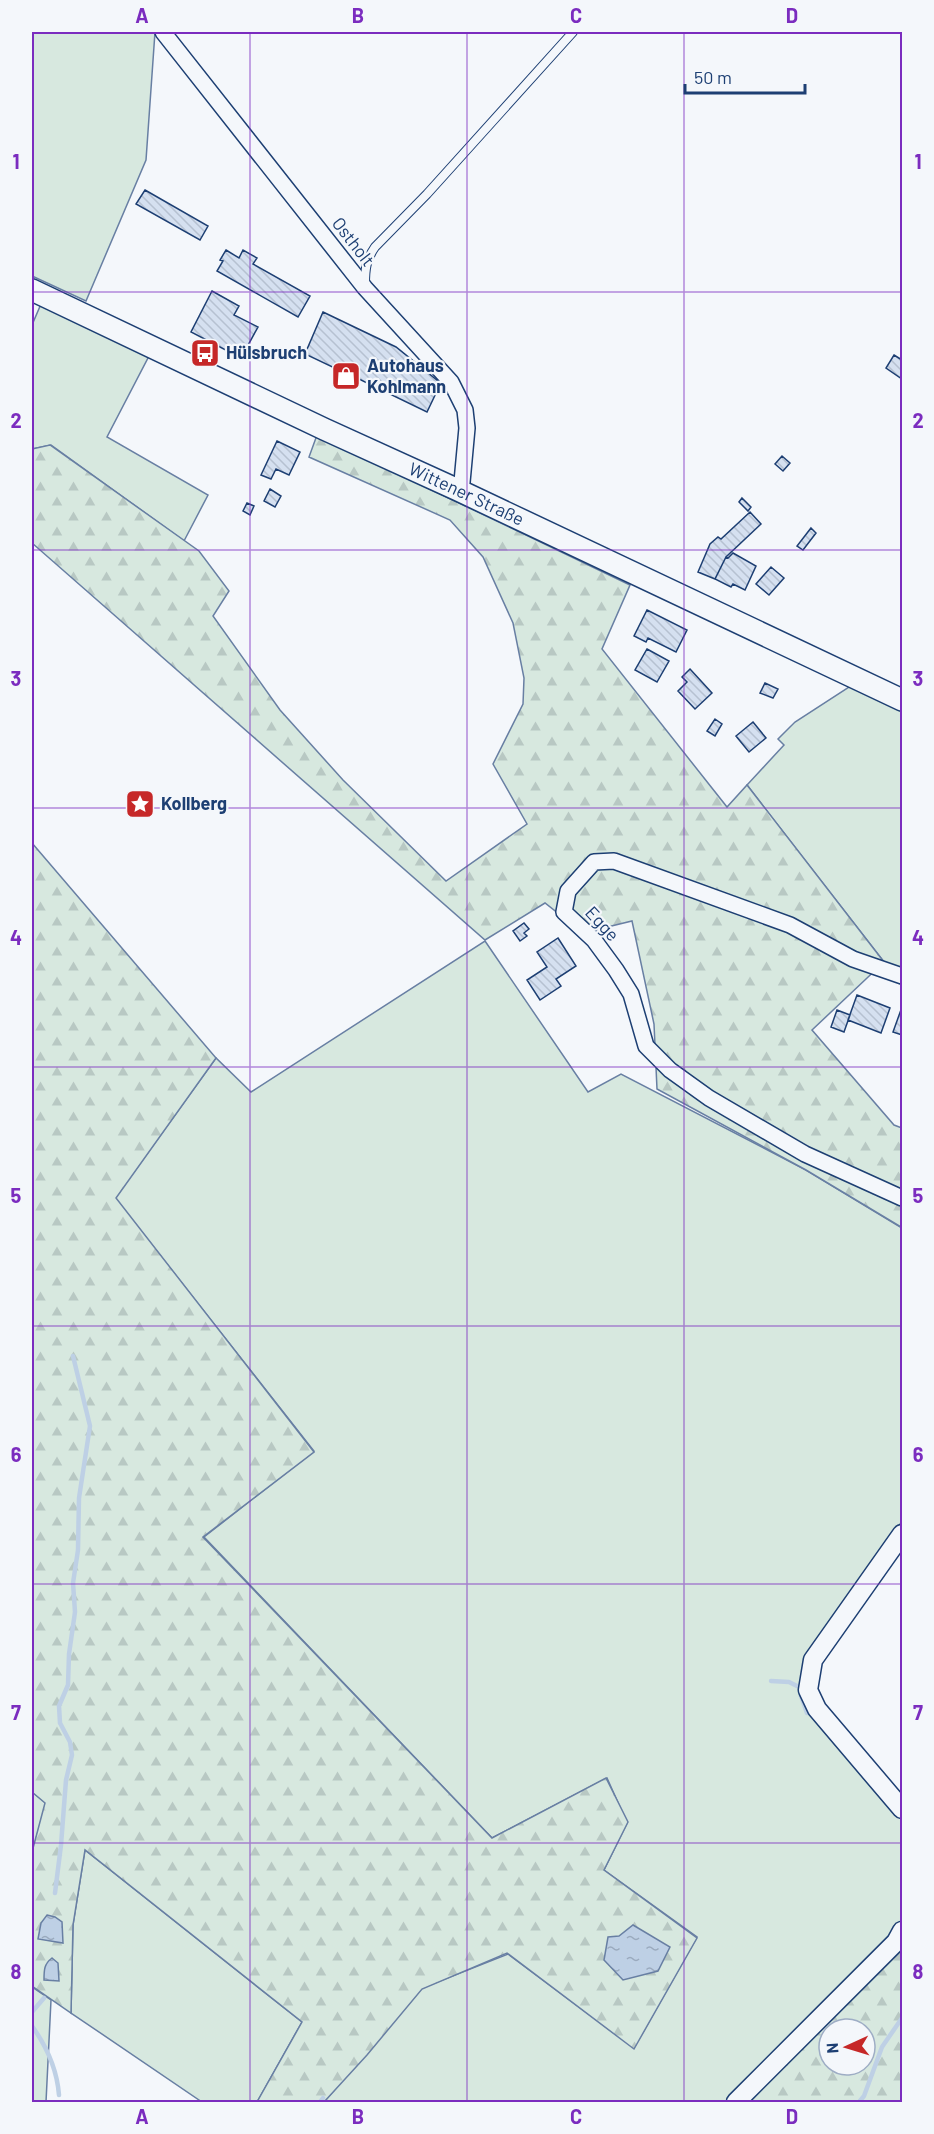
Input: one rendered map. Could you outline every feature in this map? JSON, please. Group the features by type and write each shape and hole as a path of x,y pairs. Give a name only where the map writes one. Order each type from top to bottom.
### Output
{"main road":[{"name":"Wittener Straße","path":"32,290 903,700"}],"street":[{"name":"Ostholt","path":"163,32 365,288 443,372 462,401 467,428 462,482 458,490"},
{"name":"Egge","path":"903,976 853,959 789,925 614,861 594,862 568,891 564,912 594,940 616,970 631,994 646,1046 670,1070 709,1098 805,1154 903,1198"},
{"path":"903,1534 813,1659 808,1690 818,1709 903,1809"},
{"path":"736,2103 896,1942 903,1931"}],"lane":[{"path":"365,288 364,267 375,247 427,194 573,32"}],"green space":[{"path":"32,32 155,32 146,160 86,301 32,276"},
{"path":"41,304 150,354 107,437 208,495 184,541 51,445 32,449 32,325"},
{"path":"317,435 630,585 602,649 727,807 747,785 884,962 812,1030 894,1125 902,1128 901,1227 806,1170 657,1089 654,1024 632,921 583,933 545,903 485,940 32,543 32,449 50,445 199,551 229,591 213,616 280,710 343,780 446,881 527,824 493,764 523,704 524,678 513,623 483,557 450,520 309,457"},
{"path":"852,685 902,709 902,969 884,962 747,785 784,745 778,739 795,722"},
{"path":"32,843 216,1058 116,1198 314,1452 203,1537 492,1838 606,1778 628,1822 604,1870 697,1938 634,2049 507,1953 422,1989 324,2102 257,2102 302,2022 85,1850 73,1925 71,2013 32,1986 32,1852 45,1803 32,1792"},
{"path":"485,941 588,1092 621,1074 806,1170 902,1228 902,1521 803,1683 902,1815 902,1925 729,2102 324,2102 422,1988 508,1954 634,2048 697,1937 604,1870 627,1823 607,1778 492,1838 204,1537 314,1451 115,1198 216,1058 251,1092"},
{"path":"32,1792 46,1803 32,1853"},
{"path":"85,1850 302,2022 257,2102 202,2102 71,2013 73,1925"},
{"path":"902,1936 902,2102 740,2102 817,2023 817,2077 877,2077 877,2017 823,2017"},
{"path":"32,1987 51,2000 46,2102 32,2102"}],"water":[{"path":"47,1915 62,1922 63,1943 38,1939 41,1923"},
{"path":"633,1925 670,1947 658,1971 623,1980 604,1960 608,1937 619,1936"},
{"path":"52,1958 58,1963 59,1981 44,1980 45,1968"}],"building":[{"path":"145,190 208,226 200,240 136,204"},
{"path":"226,250 239,258 243,250 257,258 253,264 310,296 298,317 217,271"},
{"path":"212,291 239,306 234,315 258,327 241,358 191,332"},
{"path":"323,312 396,347 438,381 435,388 438,389 427,412 357,378 346,376 339,370 305,354"},
{"path":"894,355 902,360 902,379 886,368"},
{"path":"277,441 300,452 289,475 276,469 271,479 261,475"},
{"path":"782,456 790,463 783,471 775,464"},
{"path":"270,489 281,496 275,507 264,501"},
{"path":"742,498 751,507 748,511 739,502"},
{"path":"247,503 254,506 250,515 243,511"},
{"path":"750,512 761,524 726,557 715,579 698,572 710,544 718,537 721,539"},
{"path":"811,528 816,533 803,550 797,546"},
{"path":"733,553 756,566 745,590 733,584 731,587 715,579 726,557 728,558"},
{"path":"771,567 784,578 769,595 756,584"},
{"path":"647,610 687,630 676,652 648,638 646,642 634,636"},
{"path":"647,649 669,661 657,682 635,670"},
{"path":"690,669 712,693 695,709 678,691 687,682 682,677"},
{"path":"765,683 778,689 773,698 760,693"},
{"path":"715,719 722,724 715,736 707,731"},
{"path":"753,722 766,738 749,752 736,736"},
{"path":"524,923 529,929 524,933 527,936 520,941 513,931"},
{"path":"558,938 576,966 556,979 561,986 540,1000 527,980 547,967 537,952"},
{"path":"857,995 890,1008 881,1033 848,1020"},
{"path":"902,1007 902,1035 893,1032"},
{"path":"837,1010 850,1015 844,1032 831,1027"}],"waterway":[{"path":"55,1893 66,1780 72,1755 70,1742 60,1723 59,1706 68,1685 69,1654 75,1612 73,1583 78,1550 79,1498 90,1426 73,1356"},
{"path":"771,1681 789,1682 797,1686"},
{"path":"801,1696 807,1713"},
{"path":"32,2012 44,1998"},
{"path":"859,2102 864,2096 882,2047 902,2018"},
{"path":"32,2026 50,2059 59,2095"},
{"path":"320,2102 323,2098"}],"place":[{"name":"Hülsbruch","path":"205,353"},
{"name":"Autohaus Kohlmann","path":"346,376"},
{"name":"Kollberg","path":"140,804"}]}
